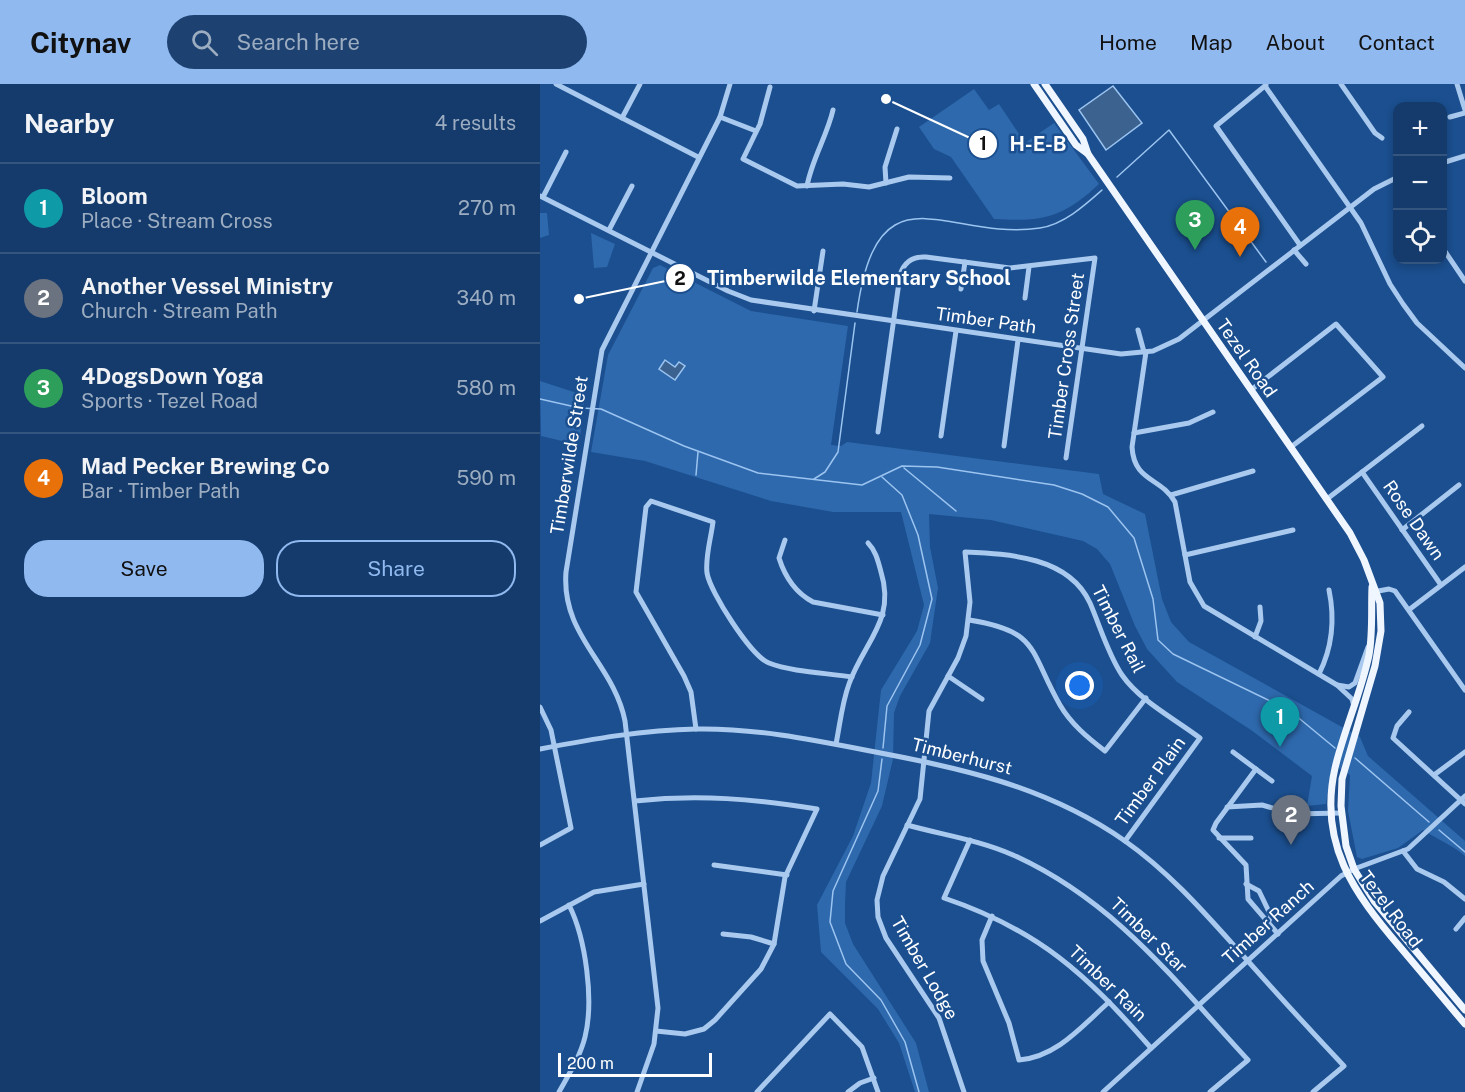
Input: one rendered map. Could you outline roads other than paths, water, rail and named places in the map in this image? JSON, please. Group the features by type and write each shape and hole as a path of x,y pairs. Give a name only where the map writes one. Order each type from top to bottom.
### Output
{"main road":[{"name":"Tezel Road","path":"1034,84 1076,145 1088,154"},
{"name":"Tezel Road","path":"1045,84 1083,139 1088,154 1356,543 1372,584 1382,619 1379,647 1344,767 1341,813 1346,846 1354,869 1382,911 1465,1010"},
{"name":"Tezel Road","path":"1374,592 1371,637 1335,770 1332,815 1337,849 1346,874 1365,905 1465,1024"}],"street":[{"path":"556,84 698,157"},
{"path":"622,118 640,84"},
{"name":"Timberwilde Street","path":"638,1092 646,1072 656,1031 656,980 627,734 624,714 617,694 576,629 567,602 566,572 604,342 720,117 730,84"},
{"path":"1341,84 1382,138"},
{"path":"1450,117 1465,112 1457,84"},
{"path":"1306,264 1216,126 1266,85 1365,230 1390,284 1403,304 1417,323 1465,368"},
{"path":"770,87 756,131 743,159 797,186 843,184 869,187 909,177 950,178"},
{"path":"807,186 833,110"},
{"path":"720,117 756,131"},
{"path":"886,183 885,167 897,129"},
{"path":"541,196 566,152"},
{"path":"1447,162 1465,156"},
{"name":"Timber Path","path":"541,196 751,300 1121,354 1145,352 1173,343 1374,189 1393,180"},
{"path":"609,230 632,186"},
{"path":"814,311 823,251"},
{"path":"1447,253 1465,281"},
{"path":"878,432 900,274 906,262 921,256 1029,267 1025,298"},
{"name":"Timber Cross Street","path":"1029,267 1095,258 1066,458"},
{"path":"961,290 965,262"},
{"path":"1251,390 1336,324 1383,377 1291,447"},
{"path":"1138,330 1145,352 1133,455 1138,470 1171,495 1176,508 1190,582 1199,600 1337,685 1352,699 1354,706"},
{"path":"941,436 956,331"},
{"path":"1004,446 1018,340"},
{"path":"1134,433 1189,423 1213,412"},
{"path":"1327,499 1422,426"},
{"path":"1171,495 1253,471"},
{"name":"Rose Dawn","path":"1362,472 1441,585"},
{"path":"1402,530 1459,484"},
{"path":"696,729 691,692 684,676 636,592 637,572 649,502 656,501 713,522 708,576 750,647 759,657 774,665 852,677"},
{"path":"1185,555 1293,530"},
{"path":"785,540 779,558 790,582 803,596 813,602 884,615"},
{"path":"836,744 852,677 884,615 886,603 886,587 874,549 868,543"},
{"name":"Timber Lodge","path":"964,1092 939,1018 886,938 878,917 878,888 920,799 926,722 932,703 961,651 969,620 970,584 965,552"},
{"name":"Timber Rail","path":"965,552 1040,562 1056,568 1073,579 1089,601 1118,668 1132,687 1200,738"},
{"path":"1410,609 1465,567"},
{"path":"1374,592 1389,589 1395,591 1410,609 1465,690"},
{"path":"1319,674 1332,636 1333,614 1329,590"},
{"path":"1256,637 1261,621 1260,607"},
{"path":"969,620 1005,627 1027,641 1036,653 1067,714 1086,737 1105,752 1146,698"},
{"path":"1337,685 1349,687 1355,683 1371,637"},
{"path":"948,676 982,699"},
{"path":"540,707 551,730 571,828 540,845"},
{"path":"1409,712 1397,726 1393,738 1459,801 1465,804"},
{"name":"Timberhurst","path":"540,749 627,734 696,729 741,730 836,744 924,761 981,773 1020,786 1088,818 1125,841 1188,895 1344,1066 1312,1092"},
{"name":"Timber Plain","path":"1125,841 1200,738"},
{"path":"1233,752 1272,781"},
{"path":"1434,775 1465,752"},
{"path":"1256,769 1214,825 1213,830 1246,865 1248,899 1278,934"},
{"name":"Timber Ranch","path":"1103,1092 1346,874 1403,851 1424,836 1465,796"},
{"path":"635,801 730,797 817,809 787,874 774,944 761,969 712,1023 699,1031 685,1034 656,1031"},
{"path":"1227,807 1262,805 1294,814 1332,815 1341,813"},
{"name":"Timber Star","path":"908,825 970,840 1032,865 1089,898 1132,934 1248,1060 1210,1092"},
{"path":"1219,838 1251,838"},
{"name":"Timber Rain","path":"970,840 944,898 992,916 1049,948 1079,971 1152,1048"},
{"path":"1403,851 1417,869 1444,882 1465,899"},
{"path":"714,865 787,874"},
{"path":"540,921 602,890 644,884"},
{"path":"1246,884 1261,894 1271,916 1268,923"},
{"path":"559,1092 580,1052 589,1016 581,934 569,906"},
{"path":"992,916 982,940 982,961 1009,1023 1019,1060 1034,1058 1053,1050 1109,1002"},
{"path":"1456,929 1465,918"},
{"path":"723,934 751,937 774,944"},
{"path":"757,1092 830,1014 862,1047 878,1092"},
{"path":"848,1092 860,1083 874,1078"}],"waterway":[{"path":"1117,177 1169,130 1266,262"},
{"path":"857,312 867,266 881,237 900,223 922,219 1006,229 1040,228 1057,223 1081,208 1102,190"},
{"path":"814,479 825,472 838,452 855,323"},
{"path":"540,399 580,408 601,409 684,446 758,473 862,485 902,466 937,467 1054,485 1082,494 1108,507 1134,538 1153,599 1158,640 1173,654 1289,710 1335,748"},
{"path":"696,475 698,452"},
{"path":"904,468 956,511"},
{"path":"882,477 902,495 918,535 932,599 920,645 887,706 883,748"},
{"path":"1355,758 1429,822"},
{"path":"882,759 878,791 833,891 830,922 846,964 881,1000 905,1042 919,1092"},
{"path":"1439,830 1465,852"}],"place":[{"name":"H-E-B","path":"886,99"},
{"name":"4DogsDown Yoga","path":"1195,250"},
{"name":"Mad Pecker Brewing Co","path":"1240,257"},
{"name":"Timberwilde Elementary School","path":"579,299"},
{"name":"Bloom","path":"1280,747"},
{"name":"Another Vessel Ministry","path":"1291,845"}]}
